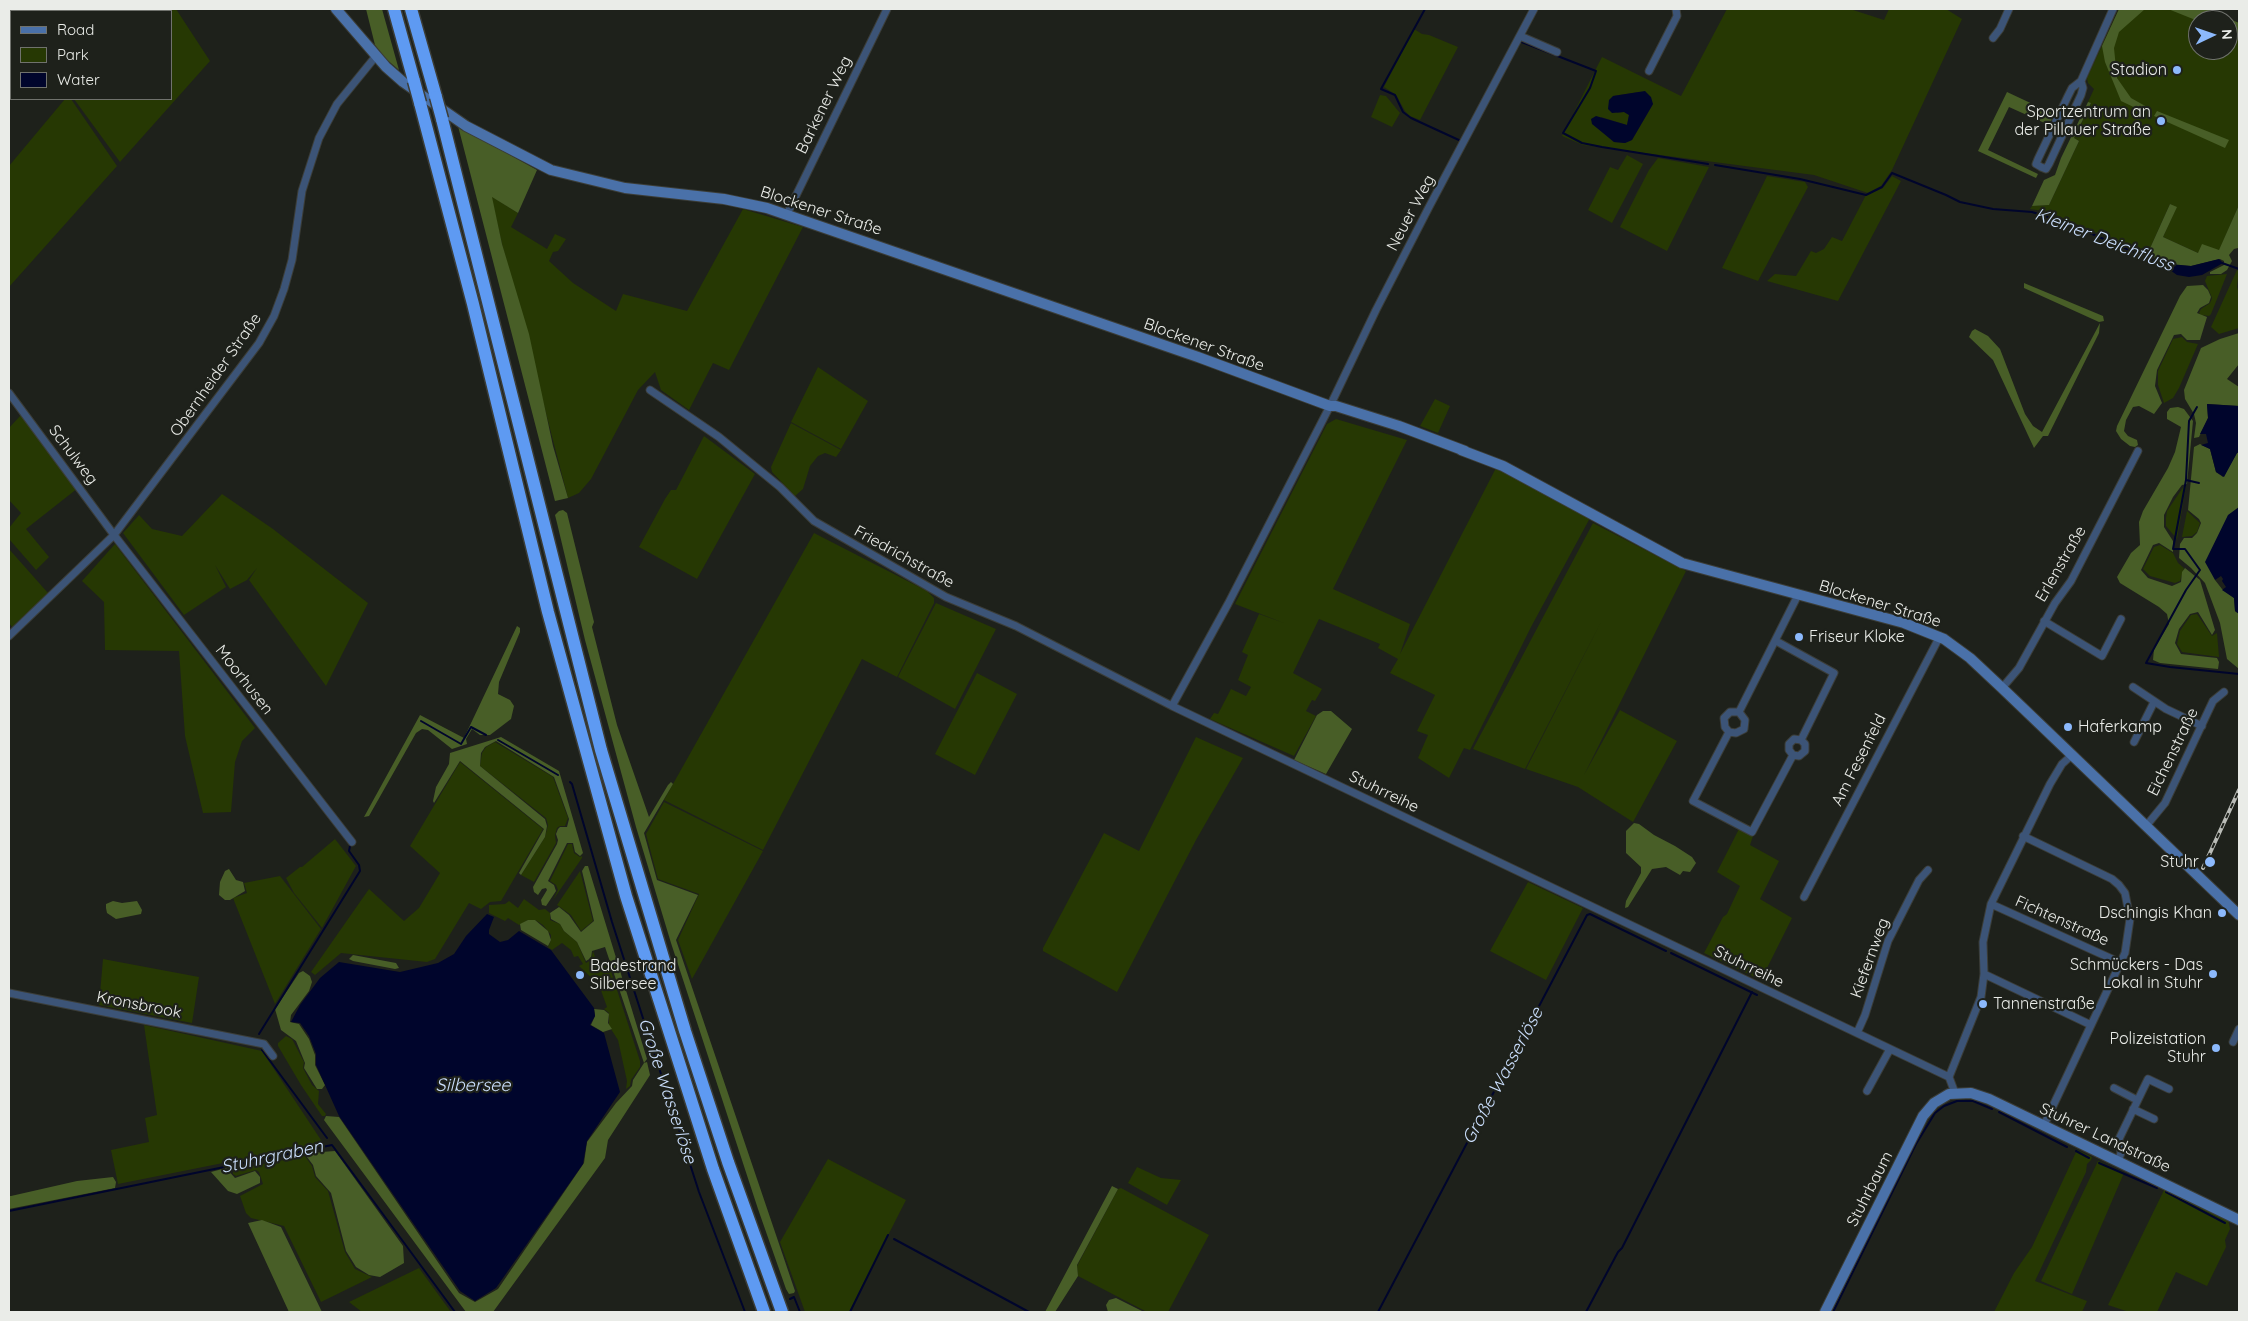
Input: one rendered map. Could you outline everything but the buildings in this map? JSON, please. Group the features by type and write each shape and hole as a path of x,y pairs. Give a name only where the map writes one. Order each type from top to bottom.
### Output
{"highway":[{"path":"394,9 473,304 548,612 626,896 713,1169 764,1312"},
{"path":"411,9 442,119 601,750 694,1059 728,1162 782,1312"}],"street":[{"name":"Blockener Straße","path":"336,9 376,56 403,82 444,113 506,149 551,170 625,188 741,202 787,214 1206,360 1330,406 1334,411 1465,451 1509,469 1682,562 1904,623 1940,636 1970,658 2239,915"},
{"name":"Barkener Weg","path":"787,214 887,9"},
{"name":"Neuer Weg","path":"1330,406 1385,293 1534,9"},
{"path":"1649,71 1677,16 1676,9"},
{"path":"1993,38 2000,29 2009,9"},
{"path":"2081,81 2083,88 2081,95 2049,164 2046,168 2041,167 2036,164 2072,88 2081,81 2113,9"},
{"path":"1518,39 1557,52"},
{"name":"Obernheider Straße","path":"9,636 114,535 239,371 267,329 284,289 292,260 302,191 319,138 337,104 376,56"},
{"name":"Friedrichstraße","path":"650,390 718,437 780,487 814,521 946,596 1016,626 1172,706"},
{"name":"Schulweg","path":"9,393 114,535"},
{"path":"1172,706 1231,598 1330,406"},
{"name":"Erlenstraße","path":"2002,688 2020,668 2054,603 2071,581 2138,451"},
{"name":"Moorhusen","path":"114,535 352,842"},
{"path":"1739,712 1798,595"},
{"path":"2044,621 2102,656 2121,619"},
{"name":"Am Fesenfeld","path":"1804,897 1940,636"},
{"path":"1776,641 1834,673 1801,740"},
{"path":"2133,687 2154,702 2202,726"},
{"name":"Eichenstraße","path":"2146,826 2165,803 2213,701 2224,692"},
{"path":"2134,742 2154,702"},
{"name":"Stuhrreihe","path":"1172,706 1949,1077"},
{"path":"1730,712 1739,712 1746,720 1744,728 1736,734 1729,732 1724,724 1724,718 1730,712"},
{"path":"1729,732 1693,801 1752,832 1793,755"},
{"path":"1794,739 1801,740 1805,744 1805,751 1799,756 1793,755 1788,750 1789,744 1794,739"},
{"path":"1955,1093 1949,1077 1981,997 1984,974 1983,942 1991,904 2050,784 2062,764 2072,755"},
{"path":"2023,836 2112,879 2120,885 2129,905 2128,944 2044,1125"},
{"name":"Kiefernweg","path":"1857,1033 1865,1015 1888,941 1919,880 1928,870"},
{"name":"Fichtenstraße","path":"1991,904 2121,962"},
{"path":"1984,974 2091,1025"},
{"name":"Kronsbrook","path":"9,993 264,1044 272,1056"},
{"path":"2233,1042 2239,1029"},
{"path":"1867,1091 1890,1049"},
{"path":"2118,1161 2121,1153 2119,1139 2148,1079 2169,1089"},
{"path":"2114,1088 2137,1100"},
{"name":"Stuhrer Landstraße","path":"1955,1093 1971,1093 1981,1096 2239,1220"},
{"name":"Stuhrbaum","path":"1825,1312 1923,1116 1934,1103 1944,1096 1955,1093"},
{"path":"2133,1109 2154,1119"}],"green space":[{"path":"35,9 141,9 140,10"},
{"path":"176,9 210,61 120,162 75,100 172,100 172,10 142,10"},
{"path":"366,9 382,9 399,70 386,59 375,45"},
{"path":"1727,9 1850,9 1884,20 1889,9 1946,9 1962,19 1892,170 1881,186 1868,193 1814,175 1583,145 1562,136 1602,57 1681,96","holes":["1639,92 1653,104 1632,140 1625,143 1614,142 1607,136 1601,117 1627,125 1629,115 1624,112 1617,113 1613,96"]},
{"name":"Sportzentrum an der Pillauer Straße","path":"2119,9 2208,10 2188,10 2188,60 2238,60 2239,23 2239,205 2219,251 2198,253 2163,237 2176,208 2170,204 2147,255 2049,212 2030,209 2032,206 2049,205 2079,141 2074,138 2091,104 2088,102 2094,89 2088,83 2087,78"},
{"path":"2119,9 2145,9 2119,32 2114,48 2117,78 2131,98 2147,107 2146,113 2121,101 2105,62 2102,46"},
{"path":"2168,9 2208,10 2188,10 2188,17"},
{"path":"1414,29 1422,34 1458,47 1420,120 1410,116 1396,95 1384,87"},
{"path":"2007,92 2054,114 2049,125 2009,107 1988,150 2038,174 2036,178 1978,151"},
{"path":"1380,95 1386,96 1400,113 1392,127 1371,117"},
{"path":"64,100 72,100 117,166 9,287 9,166"},
{"path":"2088,102 2091,103 2074,138 2079,141 2049,205 2032,206 2044,180 2055,175 2061,158"},
{"path":"2157,111 2229,140 2225,148 2154,116"},
{"path":"458,126 537,170 518,213 492,197 502,244 529,334 553,446 568,498 555,501"},
{"path":"1627,155 1643,164 1612,223 1588,210 1610,167 1618,170"},
{"path":"1658,158 1709,167 1667,251 1620,227 1649,170"},
{"path":"1767,176 1805,182 1808,187 1758,281 1722,268"},
{"path":"1892,176 1901,181 1838,301 1767,281 1775,274 1796,276 1811,251 1816,253 1824,249 1832,237 1842,241 1866,195 1883,188"},
{"path":"491,196 518,213 511,227 547,249 555,234 566,239 558,251 553,252 549,261 573,283 616,311 623,294 687,311 743,209 803,227 729,370 713,363 689,410 661,390 655,372 638,390 591,479 579,493 568,498"},
{"path":"2170,204 2177,207 2163,237 2198,253 2202,244 2219,250 2239,205 2239,243 2238,248 2234,249 2229,255 2232,261 2227,270 2221,274 2210,274 2210,272 2224,265 2224,261 2220,259 2191,266 2176,265 2147,255"},
{"path":"2237,270 2239,271 2237,287 2239,294 2239,328 2219,334 2211,327"},
{"path":"2227,274 2211,314 2209,316 2201,315 2199,313 2201,309 2210,303 2212,298 2205,281 2207,276"},
{"path":"2024,283 2103,316 2104,321 2099,322 2024,288"},
{"path":"2203,285 2211,297 2209,303 2200,308 2197,313 2207,317 2200,340 2187,340 2181,334 2174,335 2157,370 2155,386 2162,403 2154,414 2139,406 2133,407 2126,420 2124,431 2128,436 2137,440 2138,445 2135,447 2130,446 2121,439 2116,431 2117,426 2180,296 2187,286"},
{"path":"2100,323 2099,333 2048,436 2043,436 2034,448 1993,360 1969,337 1972,331 1975,329 1988,336 2000,349 2025,414 2033,426 2042,432"},
{"path":"2239,333 2239,364 2227,379 2239,387 2239,406 2207,404 2208,418 2199,437 2194,438 2196,423 2194,414 2185,399 2184,390 2201,348"},
{"path":"2182,337 2187,342 2198,344 2179,388 2173,398 2164,403 2158,385 2158,371 2173,339"},
{"path":"818,367 868,401 841,449 791,422"},
{"path":"1435,399 1450,406 1438,433 1420,426"},
{"path":"2178,407 2184,409 2193,421 2187,484 2182,485 2173,497 2164,515 2164,527 2173,541 2173,552 2159,543 2153,545 2141,570 2148,578 2172,586 2181,582 2182,572 2185,568 2200,580 2215,630 2212,635 2198,612 2190,614 2179,629 2175,643 2181,654 2217,658 2219,662 2218,669 2160,663 2153,660 2154,649 2169,624 2167,614 2120,583 2117,577 2131,553 2140,545 2139,522 2143,511 2175,452 2181,427 2167,419 2167,412 2170,408"},
{"path":"21,415 78,488 26,529 49,557 36,570 9,539 9,528 21,513 9,500 9,428"},
{"path":"1336,419 1407,440 1333,589 1410,624 1400,654 1496,468 1590,518 1531,627 1470,750 1464,748 1449,778 1418,758 1428,735 1417,731 1435,695 1390,673 1398,659 1378,648 1380,644 1319,619 1293,673 1322,689 1315,701 1312,700 1306,711 1316,716 1294,756 1210,719 1214,713 1218,714 1231,689 1246,696 1251,687 1238,680 1248,655 1242,652 1259,614 1284,623 1235,604 1327,424"},
{"path":"791,423 841,450 836,457 825,453 818,456 810,466 803,489 795,496 772,472 771,467"},
{"path":"704,436 755,474 697,579 639,547 665,499 671,490 676,490"},
{"path":"2200,444 2210,449 2216,472 2223,477 2239,452 2239,507 2228,516 2215,580 2222,589 2234,598 2235,611 2239,614 2239,669 2227,659 2220,623 2205,583 2179,558 2180,544 2184,538 2192,538 2197,533 2201,523 2188,510 2194,447"},
{"path":"2184,486 2186,486 2177,539 2166,526 2166,518 2167,511"},
{"path":"222,494 273,529 368,603 326,686 249,580 257,568 247,580 230,589 215,565 226,587 184,615 123,533 139,515 152,529 182,536"},
{"path":"563,510 567,513 594,622 592,627 617,725 649,817 668,785 671,782 673,784 644,833 657,880 698,895 676,940 795,1291 794,1293 789,1294 786,1289 758,1209 671,943 636,827 585,640 555,515"},
{"path":"2187,511 2200,523 2197,532 2192,536 2182,537"},
{"path":"1593,523 1686,571 1584,775 1620,710 1677,741 1633,822 1578,787 1526,769 1602,620 1525,769 1473,749"},
{"path":"814,533 927,591 934,598 934,603 897,677 862,659 763,850 664,800"},
{"path":"115,544 255,728 242,741 235,762 231,812 203,813 185,736 179,651 105,650 104,602 82,581"},
{"path":"2160,545 2173,553 2178,563 2184,568 2180,581 2175,583 2150,576 2143,569 2154,547"},
{"path":"9,549 48,593 12,627 9,623"},
{"path":"936,603 996,629 955,709 898,677"},
{"path":"2197,614 2212,636 2217,633 2219,657 2182,652 2177,644 2180,631 2191,615"},
{"path":"517,626 520,628 520,632 499,682 498,694 510,700 514,706 511,719 490,735 480,735 472,729 466,739 467,744 452,749 428,730 422,729 416,733 369,816 364,817 420,715 464,738"},
{"path":"977,673 1017,694 975,775 935,754"},
{"path":"1323,711 1331,711 1352,729 1326,774 1294,760 1317,715"},
{"path":"501,737 559,771 583,853 580,856 575,852 573,843 567,843 548,881 554,885 556,891 546,906 542,905 541,900 547,890 546,888 542,889 538,895 534,892 533,887 557,844 556,834 558,829 560,827 567,827 569,819 554,777 496,741 485,747 481,753 480,766 545,819 547,826 545,837 521,875 519,873 544,829 460,761 434,803 433,801 436,787 449,764 450,753"},
{"path":"1196,737 1243,758 1196,840 1117,992 1043,951 1043,948 1104,833 1139,851"},
{"path":"495,742 553,777 568,818 565,826 557,828 555,835 556,843 534,882 521,875 545,837 548,825 546,818 480,766 482,753 486,747"},
{"path":"460,762 543,829 501,901 490,902 481,909 469,903 435,959 427,962 341,953 315,975 311,972 369,889 404,921 419,908 440,873 410,846"},
{"path":"664,802 763,851 692,979 678,940 699,894 658,879 646,834"},
{"path":"1634,823 1639,824 1654,835 1675,846 1692,857 1696,863 1690,872 1683,871 1680,875 1666,867 1652,869 1628,907 1625,908 1626,901 1641,873 1641,867 1626,853 1626,831"},
{"path":"1739,829 1753,836 1750,845 1779,861 1760,899 1792,918 1761,980 1704,953 1723,917 1727,914 1740,886 1717,872"},
{"path":"335,839 356,866 322,928 294,893 286,878"},
{"path":"568,844 572,844 574,853 580,857 582,856 582,858 553,900 558,890 556,885 550,881"},
{"path":"585,866 588,866 647,1059 644,1063 605,947 592,951 591,958 586,961 577,942 564,931 560,924 551,919 550,913 559,907 569,915 581,932 594,921 582,871"},
{"path":"229,869 236,880 243,882 245,891 230,900 225,900 219,895 220,882 225,871"},
{"path":"580,871 593,921 581,931 571,915 557,905"},
{"path":"280,876 321,929 275,1004 233,898 247,893 244,883"},
{"path":"1528,882 1583,908 1546,980 1490,951"},
{"path":"524,899 539,910 545,909 550,913 550,920 560,924 564,931 577,942 586,963 591,960 593,951 599,968 609,965 640,1061 640,1067 631,1080 630,1086 626,1089 627,1081 618,1040 609,1026 609,1013 604,1009 607,1007 599,985 579,966 583,964 578,956 574,957 571,950 562,943 552,950 548,947 551,935 543,925 535,920 528,920 519,925 508,918 505,921 489,913 489,905 505,904 509,901 518,908"},
{"path":"113,901 122,903 137,901 142,910 141,914 116,919 107,913 106,908 106,904"},
{"path":"528,920 535,920 548,931 551,940 548,946 521,930 520,924"},
{"path":"353,955 396,963 399,968 395,969 353,961 349,959"},
{"path":"103,959 199,977 192,1023 99,1005"},
{"path":"303,971 310,976 312,982 309,991 291,1015 290,1022 299,1024 309,1039 315,1055 315,1065 325,1085 322,1089 317,1089 304,1068 305,1063 296,1041 281,1030 275,1009 299,973"},
{"path":"594,1009 604,1010 609,1014 608,1023 612,1029 603,1032 591,1025 595,1016"},
{"path":"144,1025 262,1051 323,1143 118,1184 111,1150 149,1142 145,1118 157,1115"},
{"path":"286,1036 292,1039 304,1062 303,1068 312,1085 319,1091 318,1104 326,1114 325,1116 322,1116 301,1085 278,1046 278,1043"},
{"path":"647,1062 650,1075 608,1140 605,1158 493,1312 466,1312 324,1120 326,1116 339,1117 459,1293 475,1302 498,1289 584,1163 587,1142 616,1103 632,1086 633,1080 644,1063"},
{"path":"2077,1150 2092,1157 2087,1164 2086,1172 2035,1281 2087,1301 2082,1312 1994,1312 2014,1273 2032,1247"},
{"path":"335,1151 403,1246 404,1263 380,1277 369,1275 356,1267 346,1251 331,1193 316,1176 313,1165 307,1157 308,1153"},
{"path":"305,1156 312,1166 315,1177 328,1191 345,1252 355,1269 372,1277 321,1302 284,1226 251,1218 246,1213 240,1196 263,1184 259,1172 256,1170 236,1176 233,1174 233,1170"},
{"path":"828,1159 906,1200 849,1312 805,1312 780,1242"},
{"path":"2098,1161 2124,1173 2072,1294 2041,1281"},
{"path":"1137,1167 1161,1178 1181,1180 1167,1205 1128,1183"},
{"path":"226,1168 235,1178 255,1171 260,1177 260,1183 237,1194 228,1191 211,1172"},
{"path":"113,1177 116,1182 115,1188 9,1209 9,1196 77,1181"},
{"path":"1112,1186 1118,1189 1077,1265 1078,1276 1055,1312 1045,1312"},
{"path":"2166,1186 2228,1219 2230,1229 2225,1240 2226,1247 2207,1286 2176,1272 2157,1312 2129,1312 2108,1305"},
{"path":"1121,1188 1209,1235 1168,1312 1147,1312 1078,1276 1077,1266 1118,1189"},
{"path":"262,1220 281,1227 322,1312 289,1312 248,1223"},
{"path":"419,1268 451,1312 362,1312 349,1302"},
{"path":"1116,1298 1144,1312 1108,1312 1106,1305 1109,1300"}],"water":[{"path":"1645,91 1651,97 1653,104 1632,140 1625,143 1614,142 1592,124 1591,119 1596,116 1627,125 1629,115 1624,112 1612,113 1608,109 1609,100 1613,96"},
{"path":"2219,259 2223,263 2202,275 2189,277 2177,275 2160,263 2191,266"},
{"path":"2207,404 2239,406 2239,452 2224,477 2216,472 2210,449 2201,445 2208,443 2206,434 2200,434 2208,418"},
{"path":"2239,507 2239,614 2235,611 2234,598 2222,590 2226,587 2222,581 2223,579 2221,576 2215,580 2205,562 2228,515"},
{"name":"Silbersee","path":"487,914 494,917 489,934 500,942 508,940 519,931 551,950 594,1008 595,1016 590,1025 604,1033 620,1092 587,1141 583,1164 496,1288 475,1301 460,1291 339,1116 316,1065 316,1054 309,1036 300,1023 291,1022 300,1005 320,978 339,962 400,972 438,963 454,954 466,936"}],"waterway":[{"name":"Kleiner Deichfluss","path":"1425,9 1381,89 1395,95 1403,112 1411,118 1461,141"},
{"name":"Kleiner Deichfluss","path":"1519,41 1596,71 1590,88 1563,133 1582,143 1708,164"},
{"name":"Kleiner Deichfluss","path":"1715,165 1800,179 1866,195 1882,187 1892,173 1960,202 1993,209 2032,212 2064,222 2162,264"},
{"name":"Kleiner Deichfluss","path":"2222,263 2239,269"},
{"path":"2186,480 2189,421 2197,407"},
{"path":"2199,483 2186,480 2173,549 2185,549 2200,570 2186,590 2146,663 2239,674"},
{"name":"Große Wasserlöse","path":"421,721 461,744 471,727 486,735"},
{"name":"Große Wasserlöse","path":"498,740 558,775"},
{"name":"Große Wasserlöse","path":"570,782 612,922 699,1192 745,1312"},
{"path":"259,1034 360,871 359,865 349,851 350,846"},
{"name":"Große Wasserlöse","path":"1378,1312 1587,915 1590,914 1666,951"},
{"name":"Große Wasserlöse","path":"1671,953 1757,995"},
{"path":"1586,1312 1618,1252 1622,1248 1752,992"},
{"path":"262,1050 327,1138"},
{"path":"1833,1312 1916,1144 1935,1113 1944,1106 1957,1101 1973,1101 1992,1109"},
{"name":"Große Wasserlöse","path":"1999,1112 2067,1147"},
{"name":"Stuhrgraben","path":"9,1211 332,1145 455,1312"},
{"name":"Große Wasserlöse","path":"2076,1151 2089,1158"},
{"name":"Große Wasserlöse","path":"2099,1163 2157,1188"},
{"name":"Große Wasserlöse","path":"2166,1192 2225,1223"},
{"name":"Große Wasserlöse","path":"850,1312 888,1235"},
{"name":"Große Wasserlöse","path":"894,1239 1029,1312"},
{"name":"Große Wasserlöse","path":"790,1299 794,1297 800,1312"}],"railway":[{"path":"2203,868 2239,790"}],"place":[{"name":"Stadion","path":"2177,70"},
{"name":"Sportzentrum an der Pillauer Straße","path":"2161,121"},
{"name":"Friseur Kloke","path":"1799,637"},
{"name":"Haferkamp","path":"2068,727"},
{"name":"Stuhr","path":"2210,862"},
{"name":"Dschingis Khan","path":"2222,913"},
{"name":"Schmückers - Das Lokal in Stuhr","path":"2213,974"},
{"name":"Badestrand Silbersee","path":"580,975"},
{"name":"Tannenstraße","path":"1983,1004"},
{"name":"Polizeistation Stuhr","path":"2216,1048"}]}
